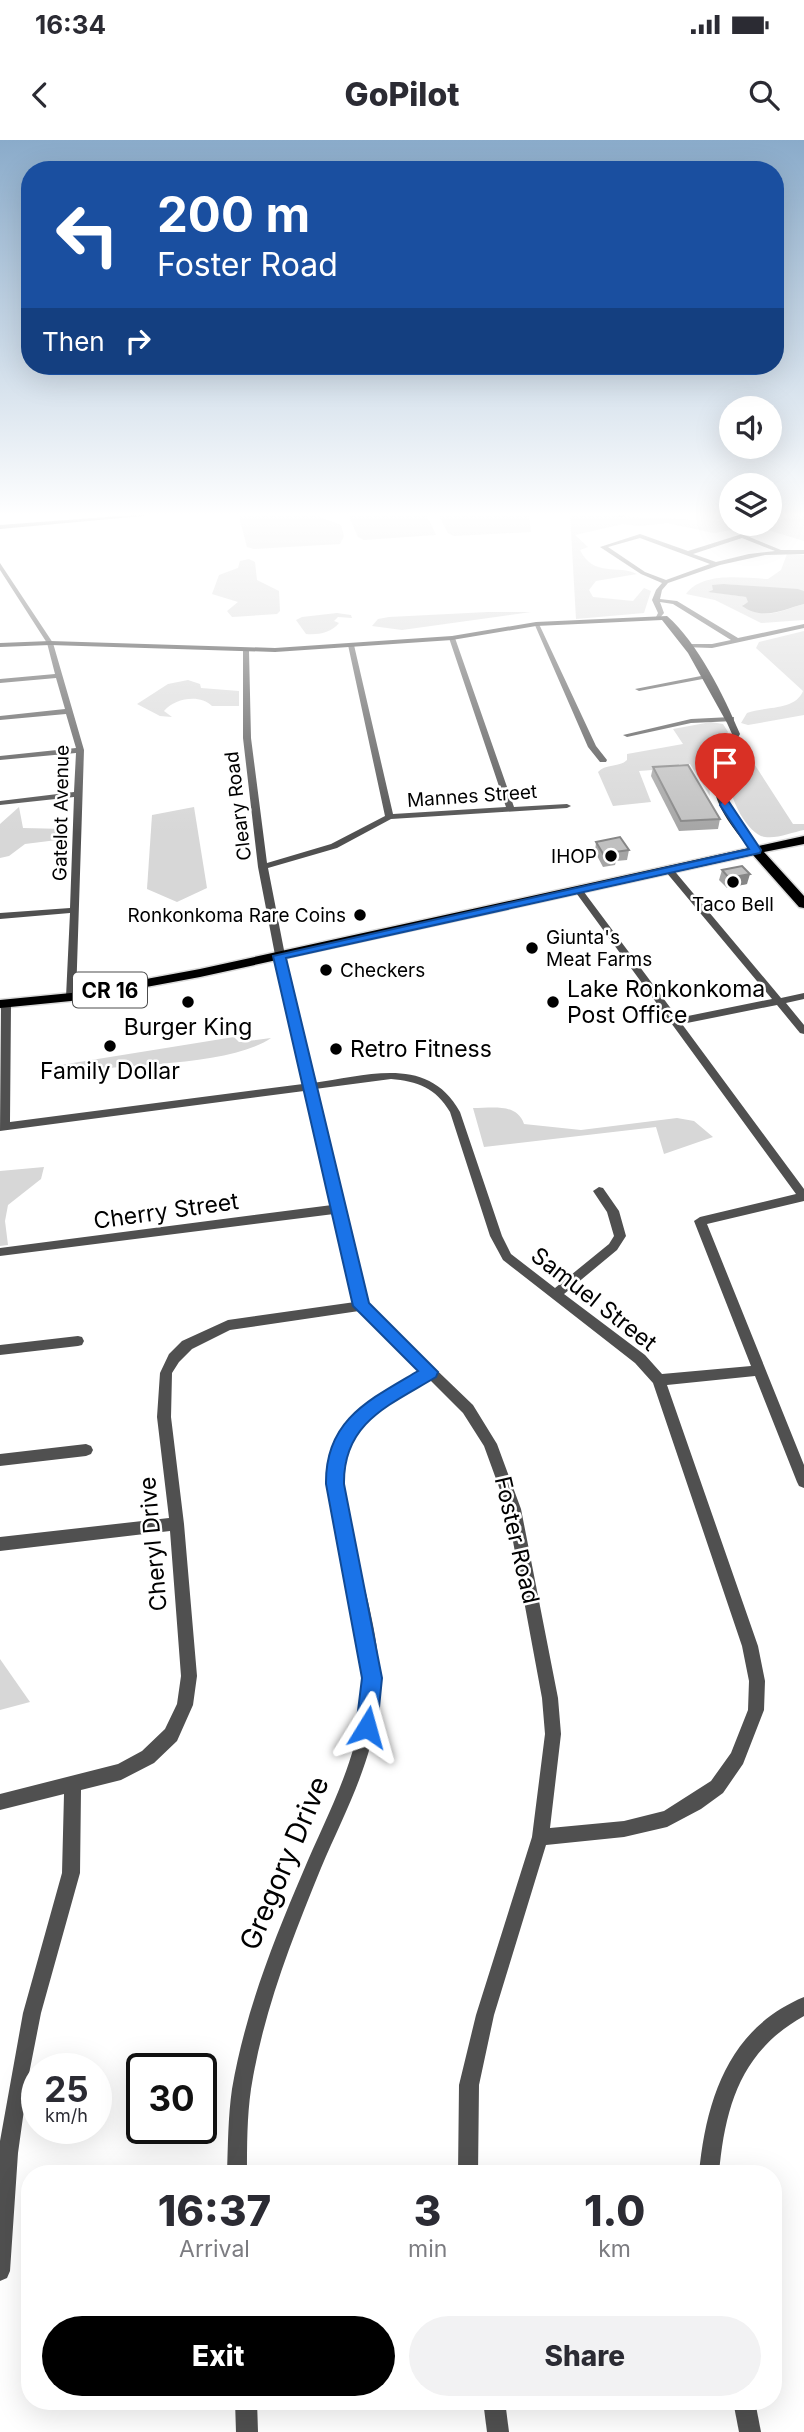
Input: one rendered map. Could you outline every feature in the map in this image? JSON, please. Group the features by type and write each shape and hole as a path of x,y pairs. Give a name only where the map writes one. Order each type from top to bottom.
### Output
{"main road":[{"name":"CR 16","path":"3,1004 71,997 279,956 804,840"},
{"path":"756,850 804,904"}],"street":[{"name":"Gatelot Avenue","path":"36,621 50,643 80,750 71,997"},
{"path":"0,645 50,643 246,651 452,638 536,624 623,621"},
{"path":"669,621 731,719 736,734 718,771 718,784 725,805 756,850"},
{"path":"705,621 737,641"},
{"path":"536,624 592,747 603,760"},
{"path":"686,646 737,641 804,626"},
{"path":"452,638 511,809"},
{"path":"351,645 389,817"},
{"name":"Cleary Road","path":"246,651 247,738 262,867 279,956"},
{"path":"0,681 59,676"},
{"path":"639,689 706,677"},
{"path":"0,718 69,711"},
{"path":"628,735 691,721 731,719"},
{"path":"0,758 80,750"},
{"path":"0,803 79,794"},
{"name":"Mannes Street","path":"262,867 334,846 389,817 567,806"},
{"path":"669,870 804,1031"},
{"path":"578,890 804,1196 700,1221 759,1370 797,1448 804,1482"},
{"path":"0,916 75,910"},
{"path":"279,956 362,1306"},
{"path":"676,1022 804,996"},
{"path":"2,1127 3,1004"},
{"name":"Samuel Street","path":"2,1127 391,1076 418,1079 434,1085 446,1096 455,1112 496,1236 507,1257 640,1359 659,1380 750,1646 757,1681 756,1710 737,1758 717,1787 695,1803 667,1819 624,1829 540,1837"},
{"path":"556,1294 613,1247 620,1236 613,1211 599,1191"},
{"name":"Cherry Street","path":"0,1252 337,1209"},
{"name":"Foster Road","path":"362,1306 468,1409 490,1444 514,1509 544,1662 553,1734 540,1837 485,2015 469,2085 468,2165"},
{"name":"Cheryl Drive","path":"0,1802 121,1772 148,1757 171,1735 179,1720 189,1690 177,1524 164,1417 166,1373 174,1358 187,1345 229,1325 362,1306"},
{"path":"0,1350 78,1341"},
{"path":"659,1380 759,1370"},
{"name":"Gregory Drive","path":"237,2165 241,2093 261,1997 355,1770 370,1710 372,1678 368,1649 335,1484 338,1449 356,1422 377,1405 430,1372"},
{"path":"0,1460 86,1450"},
{"path":"0,1544 177,1524"},
{"path":"0,2272 8,2153 20,2074 32,2013 71,1873 73,1784"},
{"path":"710,2165 715,2122 733,2070 776,2022 804,2006"},
{"path":"246,2410 247,2432"},
{"path":"495,2410 498,2432"},
{"path":"746,2410 750,2432"}],"shaded area":[{"path":"297,621 339,623 320,634 306,634"},
{"path":"376,621 467,621 402,630 372,626"},
{"path":"757,621 790,621 761,623"},
{"path":"804,631 804,715 748,725 741,723 747,713 787,705 799,697 803,691 756,648 759,642"},
{"path":"188,680 200,684 201,688 239,691 239,706 212,706 201,700 188,699 174,703 164,711 172,717 160,716 137,704 168,684"},
{"path":"711,722 723,724 728,732 713,762 710,796 690,764 679,764 679,768 639,771 651,802 613,806 598,772 601,769 624,762 627,760 627,754 683,744 673,729"},
{"path":"738,754 751,759 793,824 804,824 804,830 765,837 748,825 740,814 730,787 731,762"},
{"path":"19,807 23,828 66,829 65,839 25,844 9,856 0,858 0,824"},
{"path":"194,807 207,888 177,902 147,889 152,815"},
{"path":"234,1037 239,1042 271,1038 228,1054 171,1063 61,1073 48,1067"},
{"path":"473,1108 503,1108 516,1113 524,1124 581,1130 677,1118 694,1121 713,1137 664,1154 656,1127 484,1147"},
{"path":"44,1167 41,1179 8,1205 5,1221 8,1245 0,1246 0,1171"},
{"path":"0,1659 30,1702 0,1710"}],"building":[{"path":"688,765 720,819 681,821 653,767"},
{"path":"620,837 629,850 615,852 617,856 605,857 596,842"},
{"path":"742,866 750,874 729,878 722,870"}],"place":[{"name":"IHOP","path":"611,856"},
{"name":"Taco Bell","path":"733,882"},
{"name":"Ronkonkoma Rare Coins","path":"360,915"},
{"name":"Giunta's Meat Farms","path":"532,948"},
{"name":"Checkers","path":"326,970"},
{"name":"Burger King","path":"188,1002"},
{"name":"Lake Ronkonkoma Post Office","path":"553,1002"},
{"name":"Family Dollar","path":"110,1046"},
{"name":"Retro Fitness","path":"336,1049"}],"route":[{"path":"367,1727 372,1678 335,1484 335,1465 338,1449 356,1422 377,1405 430,1372 362,1306 279,956 756,850 725,805"}]}
